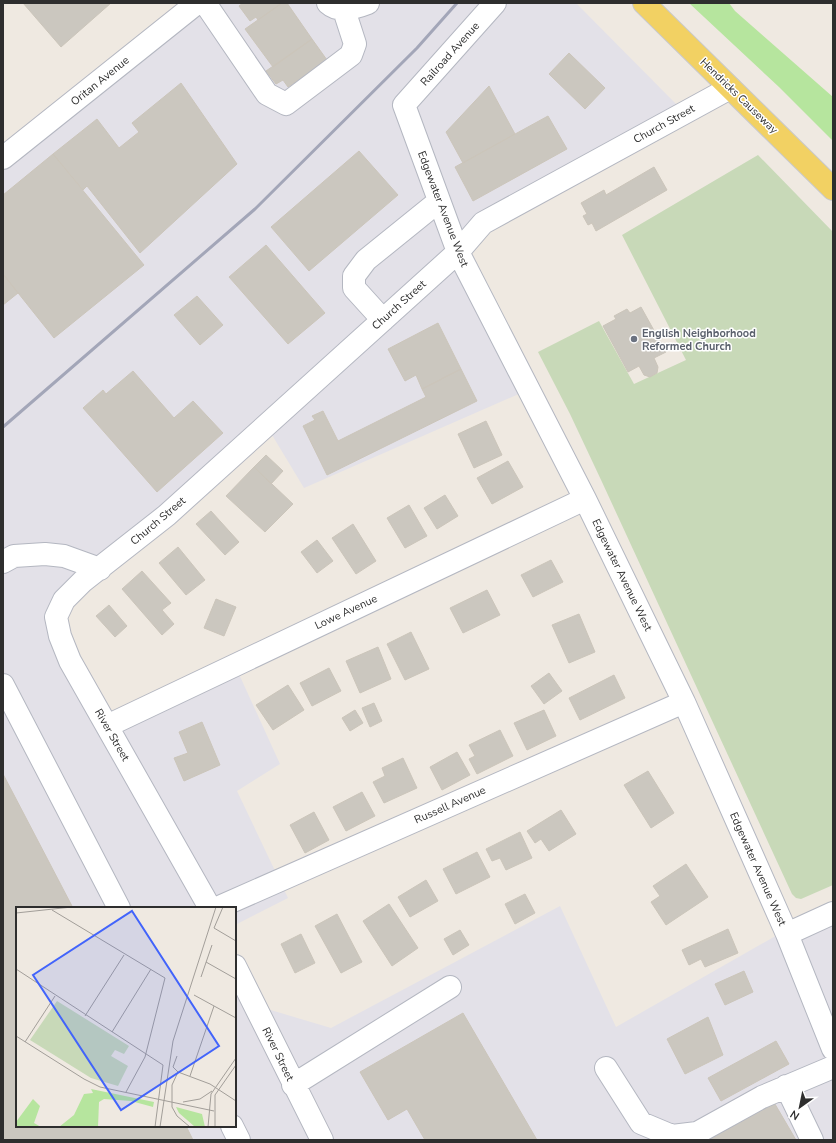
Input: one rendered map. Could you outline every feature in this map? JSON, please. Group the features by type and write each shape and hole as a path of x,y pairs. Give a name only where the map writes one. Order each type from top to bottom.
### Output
{"main road":[{"name":"Hendricks Causeway","path":"644,3 833,189"}],"street":[{"name":"Oritan Avenue","path":"3,158 197,3"},
{"path":"205,3 267,94 286,104 351,56 355,44 336,6 358,7 368,3"},
{"name":"Railroad Avenue","path":"404,105 495,3"},
{"name":"Church Street","path":"100,569 167,515 384,320 458,252 483,223 730,88"},
{"name":"Edgewater Avenue West","path":"404,105 458,252 585,498 684,702 787,934 833,1049"},
{"path":"384,320 354,288 354,276 366,260 439,201"},
{"name":"Lowe Avenue","path":"107,726 585,498"},
{"path":"3,562 14,556 45,554 64,556 100,569"},
{"name":"River Street","path":"100,569 83,581 64,600 56,617 60,636 70,661 209,907"},
{"path":"3,685 117,907"},
{"name":"Russell Avenue","path":"219,907 684,702"},
{"path":"787,934 833,913"},
{"name":"River Street","path":"236,968 293,1085 322,1140"},
{"path":"293,1085 450,987"},
{"path":"606,1068 641,1123 672,1136 697,1133 762,1097 833,1067"},
{"path":"786,1086 812,1140"},
{"path":"232,1127 239,1140"}],"shaded area":[{"path":"194,3 576,3 678,106 456,234 530,389 304,488 263,420 55,604 111,721 233,661 280,764 237,791 288,898 236,924 236,907 16,907 16,1127 236,1127 236,980 247,1003 331,1028 560,906 616,1027 786,930 833,910 833,1140 3,1140 3,156"}],"green space":[{"path":"689,3 729,3 735,11 833,97 833,141 779,87"},
{"path":"758,155 833,232 833,885 801,899 796,898 792,894 602,482 570,414 538,352 599,321 634,384 686,360 622,235"}],"building":[{"path":"23,3 111,3 61,47"},
{"path":"243,3 282,3 258,20 256,17 250,21 239,6"},
{"path":"282,3 287,3 312,39 273,67 245,29"},
{"path":"312,39 327,60 288,87 283,80 276,84 266,71"},
{"path":"569,53 605,88 585,109 549,74"},
{"path":"181,83 237,164 140,253 87,186 83,190 53,154 97,119 119,148 139,132 132,123"},
{"path":"489,86 515,134 463,163 446,132"},
{"path":"548,116 567,149 473,201 455,167"},
{"path":"359,151 398,195 309,271 271,227"},
{"path":"53,154 144,265 54,338 3,274 3,195"},
{"path":"654,167 667,190 596,231 592,223 588,225 583,216 587,214 581,203 604,190 606,195"},
{"path":"266,245 325,313 288,344 229,277"},
{"path":"3,274 18,293 3,305"},
{"path":"197,296 223,325 200,345 174,315"},
{"name":"English Neighborhood Reformed Church","path":"641,307 666,352 654,358 658,367 657,373 650,377 644,375 639,366 628,372 603,326 616,319 614,316 627,309 630,313"},
{"path":"438,323 461,369 422,389 416,375 405,381 388,349"},
{"path":"461,369 477,401 327,475 303,426 315,420 312,416 323,411 338,441 426,397 422,389"},
{"path":"133,371 174,418 193,401 223,433 157,492 83,408 103,390 106,394"},
{"path":"486,421 502,455 474,468 458,434"},
{"path":"266,455 283,471 271,484 254,467"},
{"path":"508,461 523,487 492,504 477,478"},
{"path":"254,467 293,504 265,532 226,496"},
{"path":"445,495 458,516 437,529 424,508"},
{"path":"409,505 427,536 405,548 387,518"},
{"path":"211,511 239,542 225,555 196,524"},
{"path":"353,524 376,561 356,574 332,538"},
{"path":"317,540 333,561 317,573 301,552"},
{"path":"178,547 205,580 186,595 159,563"},
{"path":"551,560 563,582 533,597 521,575"},
{"path":"142,571 171,603 162,610 174,624 162,635 122,589"},
{"path":"487,590 500,615 463,633 450,608"},
{"path":"216,599 236,607 224,636 204,628"},
{"path":"109,605 127,626 115,637 96,616"},
{"path":"579,614 595,652 569,663 552,625"},
{"path":"411,632 429,669 405,680 387,644"},
{"path":"378,647 391,679 360,693 346,661"},
{"path":"329,668 341,691 312,706 300,683"},
{"path":"549,673 562,691 544,704 531,686"},
{"path":"614,675 625,698 580,720 569,698"},
{"path":"288,685 304,710 273,730 256,705"},
{"path":"374,703 382,721 370,727 362,708"},
{"path":"355,710 363,723 350,731 342,718"},
{"path":"544,710 556,736 527,750 514,723"},
{"path":"202,722 220,765 184,781 174,758 188,753 179,732"},
{"path":"500,730 513,756 477,774 469,759 475,756 469,745"},
{"path":"457,752 470,775 442,790 430,767"},
{"path":"403,758 417,788 384,803 373,782 385,776 382,768"},
{"path":"648,771 674,813 651,828 624,785"},
{"path":"3,774 72,907 16,907 16,1127 186,1127 193,1140 3,1140"},
{"path":"362,792 375,816 346,831 333,807"},
{"path":"561,810 576,834 549,851 541,839 535,843 527,831"},
{"path":"314,812 329,840 305,853 290,825"},
{"path":"520,832 532,858 506,870 500,858 492,861 486,849"},
{"path":"477,852 490,877 456,894 443,869"},
{"path":"686,864 708,897 666,925 651,902 660,896 653,886"},
{"path":"426,880 438,901 410,917 398,897"},
{"path":"525,894 535,913 515,924 505,904"},
{"path":"389,904 418,948 392,966 363,921"},
{"path":"337,914 362,962 341,973 315,926"},
{"path":"728,929 738,953 705,967 701,959 689,965 682,950"},
{"path":"460,930 469,945 453,955 444,939"},
{"path":"301,934 315,963 295,973 281,944"},
{"path":"744,971 753,992 725,1005 715,984"},
{"path":"463,1013 537,1140 425,1140 407,1109 388,1120 360,1072"},
{"path":"708,1017 723,1055 685,1074 667,1039"},
{"path":"776,1041 789,1064 721,1101 708,1078"},
{"path":"772,1099 796,1140 702,1140"}],"railway":[{"path":"3,427 255,209 417,48 457,3"}],"place":[{"name":"English Neighborhood Reformed Church","path":"634,339"}]}
